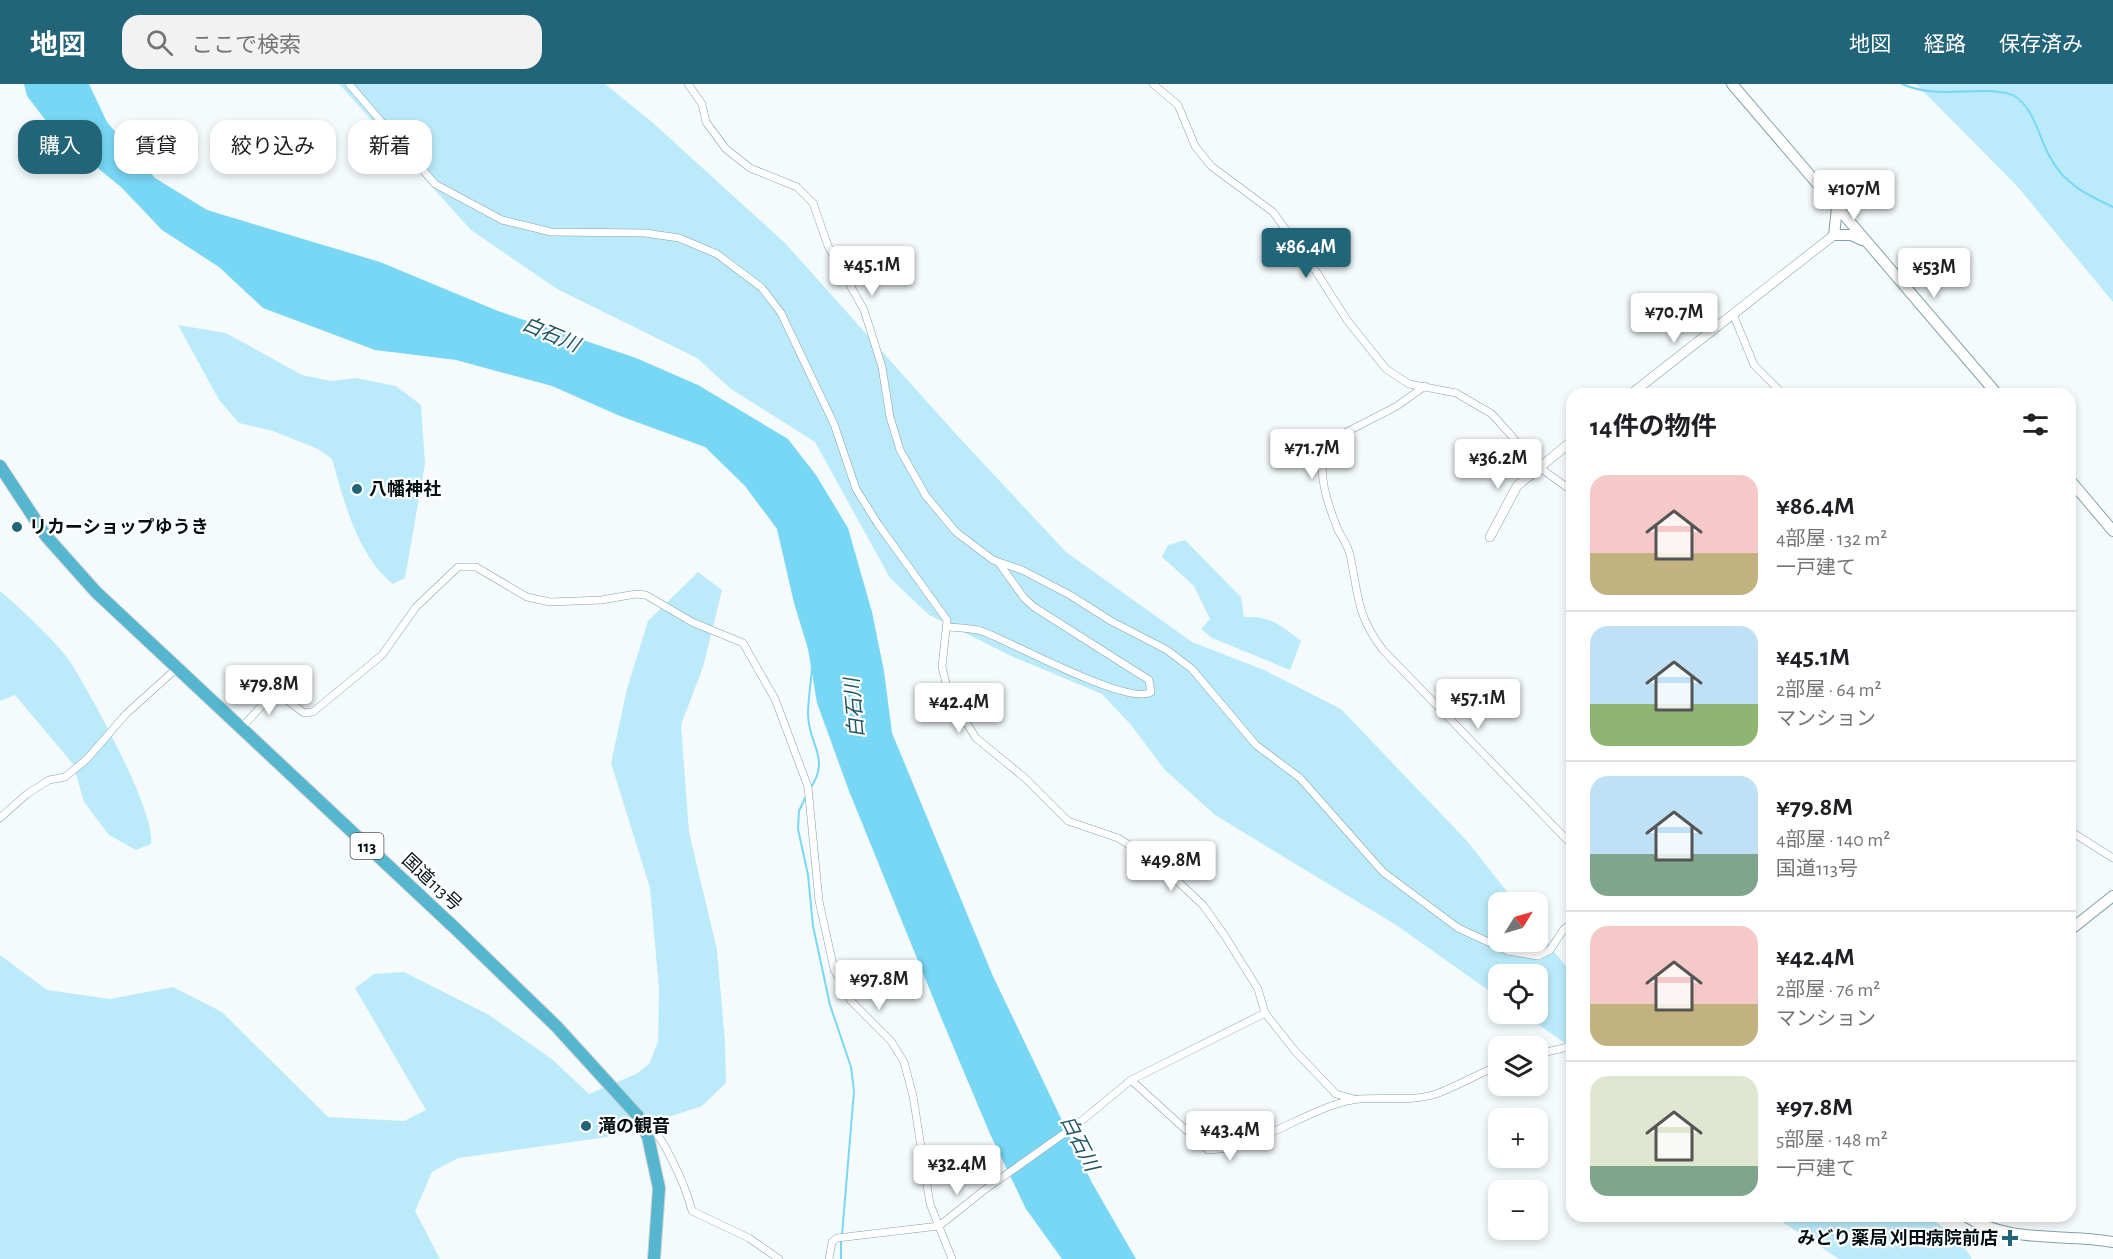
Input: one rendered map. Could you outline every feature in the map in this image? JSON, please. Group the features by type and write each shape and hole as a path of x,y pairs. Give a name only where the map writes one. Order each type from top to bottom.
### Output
{"highway":[{"name":"国道113号","path":"0,466 46,536 66,561 467,939 556,1027 638,1116 648,1137 659,1188 654,1259"}],"main road":[{"path":"1732,84 1992,388"},
{"path":"1838,208 1834,235 1851,235 1867,243"},
{"path":"2076,487 2113,531"},
{"path":"2076,925 2113,896"},
{"path":"1978,1222 1999,1232 2027,1237 2086,1238 2113,1242"}],"street":[{"path":"349,84 435,184 502,220 551,232 645,233 679,238 717,254 762,288 781,313 834,424 856,489 878,524 943,614 948,627 942,667 947,687 954,703 976,738 1025,778 1068,821 1118,838 1157,862 1203,905 1243,962 1258,989 1265,1012 1323,1082 1336,1094 1354,1099"},
{"path":"688,84 702,104 706,122 726,149 750,168 797,187 813,203 828,246 864,310 882,367 892,423 900,450 927,496 944,519 966,541 999,562 1023,570 1070,595 1111,621 1167,650 1192,669 1256,745 1300,778 1372,860 1458,928 1508,951 1538,956 1550,950 1566,928"},
{"path":"1153,84 1178,105 1195,146 1211,166 1273,212 1317,273 1347,320 1381,364 1403,382 1456,393 1492,414 1539,467 1566,487"},
{"path":"1639,388 1834,235"},
{"path":"1733,314 1754,365 1777,388"},
{"path":"1425,386 1397,406 1335,438 1327,445 1324,454 1327,497 1350,553 1360,613 1383,650 1566,839"},
{"path":"1490,537 1517,486 1566,446"},
{"path":"948,627 985,633 1115,689 1144,695 1151,692 1149,680 1029,603 999,562"},
{"path":"241,728 272,695 279,694 304,713 313,712 382,655 416,607 451,571 468,566 527,597 550,602 646,595 692,622 743,644 775,699 808,787 819,901 834,969 851,1001 891,1041 904,1062 930,1204 952,1259"},
{"path":"0,818 27,794 49,780 65,777 87,759 126,714 177,668"},
{"path":"2076,835 2113,858"},
{"path":"829,1259 832,1242 837,1238 939,1226 990,1186 1079,1123 1131,1080 1265,1012"},
{"path":"1548,1052 1566,1047"},
{"path":"1131,1080 1208,1150 1228,1150 1325,1108 1354,1099 1436,1094 1488,1070"},
{"path":"638,1116 647,1120 663,1140 692,1211 749,1238 779,1259"}],"shaded area":[{"path":"339,84 605,84 652,122 785,243 955,433 1066,552 1192,642 1264,670 1341,709 1467,841 1507,892 1488,892 1488,952 1548,952 1548,944 1566,966 1566,1044 1537,1024 1548,1024 1548,964 1488,964 1488,990 1396,925 1215,815 1165,770 1131,725 1102,694 1011,656 929,615 890,578 815,442 731,389 697,358 557,289 471,230 420,174 432,174 432,120 372,120"},
{"path":"1916,84 2113,84 2113,302 2017,186"},
{"path":"178,325 226,333 302,375 331,381 356,378 396,386 421,405 425,464 405,578 393,584 370,558 354,526 332,459 318,449 273,431 239,423 219,400"},
{"path":"1185,540 1241,597 1244,617 1269,620 1301,641 1290,670 1212,638 1201,629 1210,619 1194,586 1162,557 1168,545"},
{"path":"698,572 722,590 703,667 681,725 689,832 717,950 726,1083 702,1106 607,1137 458,1158 432,1172 415,1211 440,1259 0,1259 0,955 47,990 110,999 173,987 222,1012 328,1117 404,1121 426,1110 355,988 374,974 404,972 489,1015 553,1060 589,1094 636,1074 649,1064 658,1042 659,989 650,888 611,763 627,689 648,621"},
{"path":"0,591 56,644 78,675 133,779 150,828 151,844 136,850 109,835 84,802 73,764 15,695 0,701"},
{"path":"1783,1222 1936,1222 1960,1240 1972,1259 1839,1259"}],"water":[{"name":"白石川","path":"24,84 89,84 107,122 114,130 114,174 152,174 207,210 380,262 498,311 636,358 698,385 788,439 816,475 848,528 872,612 884,671 892,733 992,974 1091,1181 1136,1259 1062,1259 1026,1209 990,1134 849,791 817,703 808,649 794,603 777,529 745,486 705,447 620,416 552,386 456,360 375,350 263,308 219,267 162,230 121,187 102,172 102,120 45,120 27,96"}],"waterway":[{"path":"1902,84 1931,91 1986,91 2013,95 2020,100 2031,115 2050,157 2062,175 2085,193 2113,207"},
{"path":"810,789 819,768 808,715 812,668"},
{"path":"807,794 799,811 798,829 808,875 813,926 830,1005 851,1067 854,1091 842,1235"},
{"path":"841,1240 841,1259"}],"place":[{"name":"八幡神社","path":"357,489"},
{"name":"リカーショップゆうき","path":"17,527"},
{"name":"滝の観音","path":"586,1126"},
{"name":"みどり薬局 刈田病院前店","path":"2010,1238"}]}
